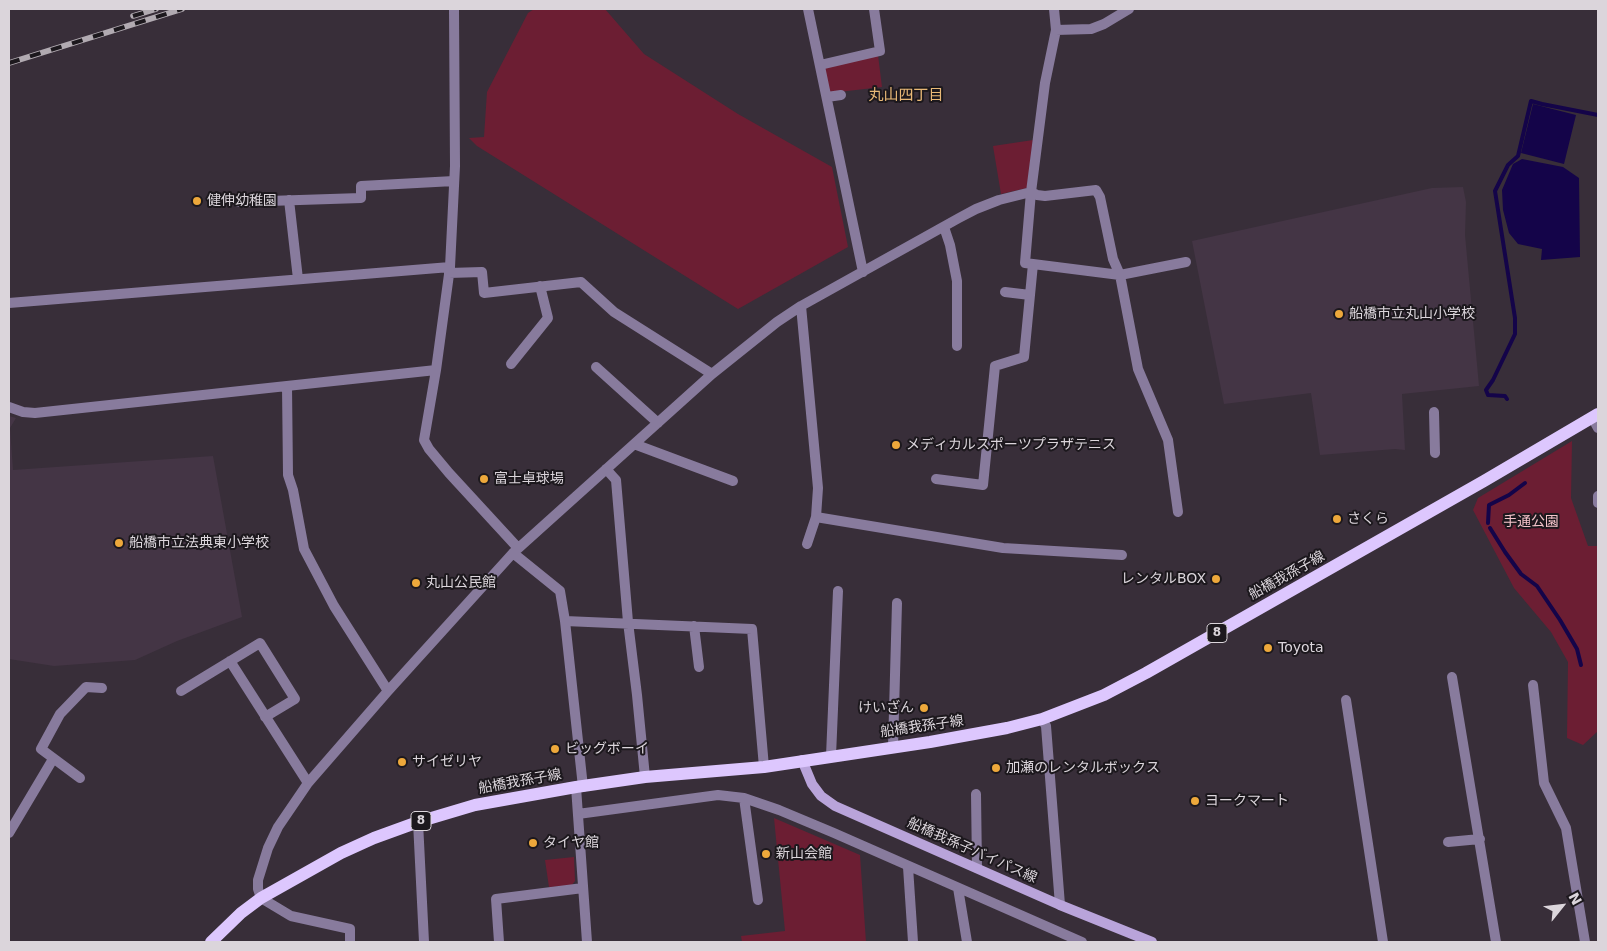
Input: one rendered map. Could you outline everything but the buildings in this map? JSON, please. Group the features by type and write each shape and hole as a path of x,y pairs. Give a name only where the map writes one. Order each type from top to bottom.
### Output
{"main road":[{"name":"船橋我孫子線","path":"211,942 241,913 261,898 341,853 374,838 418,822 475,805 645,777 764,767 967,736 1042,719 1104,695 1146,673 1596,420"}],"street":[{"path":"454,9 454,181 450,270 424,440 429,449 515,550 560,591 565,621 580,787 578,814 587,942"},
{"path":"808,9 863,272"},
{"path":"820,64 880,51 874,9"},
{"path":"1054,9 1056,30 1045,83 1031,192 1025,263 1120,275 1186,262"},
{"path":"1056,30 1091,28 1104,24 1129,9"},
{"path":"826,97 841,95"},
{"path":"238,202 361,198 361,186 454,181"},
{"path":"350,942 350,929 292,916 261,898 258,889 258,880 268,848 278,827 308,783 515,550 712,374 762,332 802,306 976,210 999,200 1031,192 1045,196 1096,190 1100,197 1113,259 1120,275 1138,369 1168,440 1178,512"},
{"path":"289,200 298,279"},
{"path":"944,227 950,245 957,281 957,346"},
{"path":"936,479 983,485 994,366 1024,357 1033,264"},
{"path":"9,303 298,279 450,270 482,272 484,293 581,282 614,312 712,374"},
{"path":"511,364 548,318 540,286"},
{"path":"1005,292 1030,295"},
{"path":"802,306 818,488 816,517 807,544"},
{"path":"596,367 658,423"},
{"path":"9,407 23,412 35,413 436,370"},
{"path":"288,386 288,475 293,490 304,549 330,599 388,691"},
{"path":"1434,412 1436,453"},
{"path":"634,444 734,481"},
{"path":"606,469 616,480 628,622 645,777"},
{"path":"1598,496 1598,502"},
{"path":"816,517 1003,548 1122,555"},
{"path":"831,756 838,591"},
{"path":"893,747 897,603"},
{"path":"565,621 628,622 752,629 764,767"},
{"path":"694,626 699,667"},
{"path":"181,691 260,643 295,700 265,717"},
{"path":"230,661 308,783"},
{"path":"1452,677 1496,942"},
{"path":"1533,685 1544,783 1566,828 1586,942"},
{"path":"80,778 41,749 60,714 86,687 102,688"},
{"path":"1346,700 1383,942"},
{"path":"1042,719 1046,726 1060,905"},
{"path":"9,833 54,759"},
{"name":"船橋我孫子バイパス線","path":"802,760 812,784 821,796 835,806 1060,905 1148,941"},
{"path":"976,794 977,868"},
{"path":"578,814 718,795 744,798 778,810 1070,939 1082,942"},
{"path":"744,798 758,900"},
{"path":"418,822 424,942"},
{"path":"1448,842 1480,839"},
{"path":"908,866 913,942"},
{"path":"499,942 496,899 583,888"},
{"path":"958,888 967,942"}],"shaded area":[{"path":"1533,104 1576,115 1564,164 1521,153"},
{"path":"1522,159 1563,167 1579,178 1580,257 1541,260 1542,249 1518,244 1509,233 1503,210 1502,190 1513,164"},
{"name":"船橋市立丸山小学校","path":"1463,187 1466,202 1465,235 1479,386 1402,394 1405,450 1395,449 1320,455 1311,393 1224,404 1192,241 1432,188"},
{"name":"船橋市立法典東小学校","path":"9,416 16,418 10,428 13,470 213,456 242,617 177,641 135,660 54,666 9,659"}],"green space":[{"path":"534,9 605,9 644,54 738,114 832,167 848,247 738,309 477,146 469,138 484,137 487,92 528,13"},
{"path":"878,55 882,87 830,93 824,67"},
{"path":"1033,140 1027,188 1001,194 993,146"},
{"name":"手通公園","path":"1572,441 1571,498 1588,546 1598,546 1598,731 1583,745 1567,738 1568,662 1551,632 1514,588 1473,510 1478,498"},
{"path":"774,818 860,855 866,942 742,942 741,936 785,931"},
{"path":"574,857 575,881 571,886 549,887 545,860"}],"waterway":[{"path":"1507,399 1505,396 1488,395 1486,390 1493,380 1515,334 1515,318 1495,191 1508,165 1518,156 1531,101 1598,115"},
{"path":"1488,523 1489,505 1509,495 1525,483"},
{"path":"1490,528 1521,574 1537,586 1560,620 1577,649 1581,665"}],"railway":[{"path":"133,16 156,9"},
{"path":"9,63 182,9"}],"place":[{"name":"健伸幼稚園","path":"197,201"},
{"name":"船橋市立丸山小学校","path":"1339,314"},
{"name":"メディカルスポーツプラザテニス","path":"896,445"},
{"name":"富士卓球場","path":"484,479"},
{"name":"さくら","path":"1337,519"},
{"name":"船橋市立法典東小学校","path":"119,543"},
{"name":"レンタルBOX","path":"1216,579"},
{"name":"丸山公民館","path":"416,583"},
{"name":"Toyota","path":"1268,648"},
{"name":"けいざん","path":"924,708"},
{"name":"ビッグボーイ","path":"555,749"},
{"name":"サイゼリヤ","path":"402,762"},
{"name":"加瀬のレンタルボックス","path":"996,768"},
{"name":"ヨークマート","path":"1195,801"},
{"name":"タイヤ館","path":"533,843"},
{"name":"新山会館","path":"766,854"}],"district":[{"name":"丸山四丁目","path":"906,96"}]}
